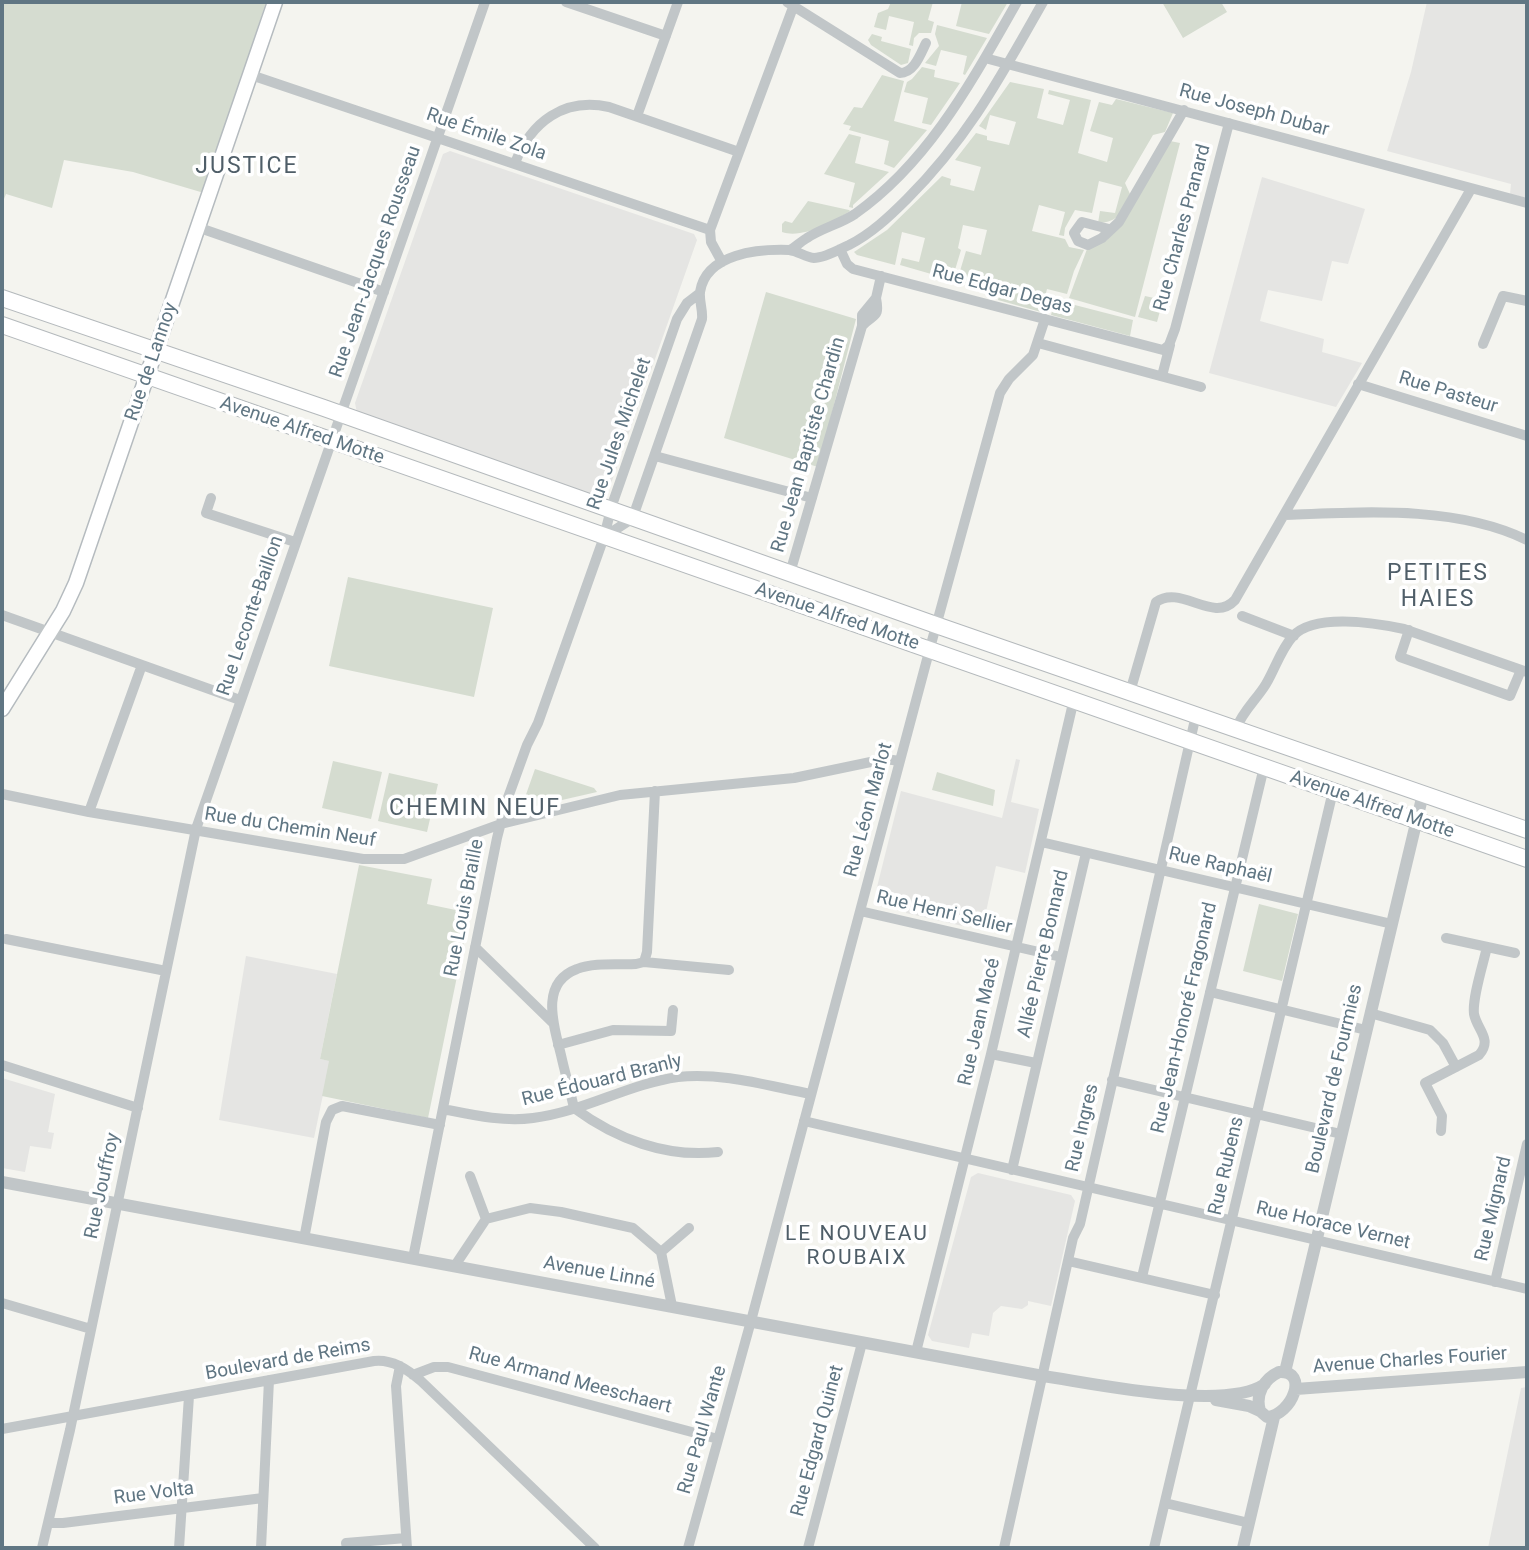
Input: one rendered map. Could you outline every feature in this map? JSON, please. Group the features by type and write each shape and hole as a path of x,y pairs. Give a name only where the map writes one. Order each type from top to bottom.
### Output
{"main road":[{"name":"Rue de Lannoy","path":"2,709 50,633 76,583 275,2"},
{"name":"Avenue Alfred Motte","path":"2,298 341,414 936,625 1527,830"},
{"name":"Avenue Alfred Motte","path":"2,325 1527,859"}],"street":[{"name":"Rue Jean-Jacques Rousseau","path":"341,414 485,2"},
{"path":"566,2 666,36"},
{"path":"637,116 677,2"},
{"path":"790,250 806,238 837,225 857,212 898,176 946,120 1017,2"},
{"path":"926,43 914,65 906,73 897,72 792,3 709,230 711,242 722,262 748,252 790,250 814,258 857,241 883,222 936,169 985,104 1042,2"},
{"name":"Rue Joseph Dubar","path":"985,58 1527,203"},
{"name":"Rue Émile Zola","path":"251,75 709,230"},
{"path":"516,163 525,141 536,127 563,110 581,105 601,105 739,152"},
{"path":"1109,229 1121,219 1184,110"},
{"name":"Rue Charles Pranard","path":"1162,376 1168,345 1229,123"},
{"path":"1129,692 1156,602 1171,596 1216,608 1230,605 1235,600 1471,189"},
{"path":"197,227 384,292"},
{"name":"Rue Edgar Degas","path":"840,249 850,267 1157,349 1168,345"},
{"name":"Rue Jules Michelet","path":"604,537 611,509 677,319 687,303 700,293 709,275 722,262"},
{"name":"Rue Jean Baptiste Chardin","path":"790,573 862,326 862,315 876,298 881,276"},
{"name":"Rue Jules Michelet","path":"604,537 632,517 702,319 700,293"},
{"path":"1483,344 1503,296 1522,300"},
{"name":"Rue Léon Marlot","path":"751,1321 1000,393 1009,379 1032,355 1045,319"},
{"path":"1038,343 1201,387"},
{"name":"Rue Pasteur","path":"1358,384 1527,436"},
{"name":"Rue Leconte-Baillon","path":"196,829 341,414"},
{"path":"654,456 812,498"},
{"path":"211,498 206,513 295,542"},
{"path":"1284,515 1401,513 1485,523 1527,540"},
{"name":"Rue Louis Braille","path":"413,1258 501,824 523,755 538,723 604,537"},
{"path":"2,615 240,699"},
{"path":"1242,616 1294,636"},
{"path":"1236,729 1294,636 1310,625 1324,622 1385,625 1409,630 1524,671 1510,696 1400,657 1409,630"},
{"path":"89,812 142,665"},
{"name":"Rue Jean Macé","path":"916,1352 991,1054 1074,699"},
{"name":"Rue Ingres","path":"1004,1548 1196,715"},
{"name":"Rue du Chemin Neuf","path":"2,794 89,812 387,861 411,857 459,837 501,824 616,795 786,779 885,759 900,761"},
{"name":"Rue Jean-Honoré Fragonard","path":"1142,1277 1264,767"},
{"path":"644,962 647,952 655,791"},
{"name":"Rue Rubens","path":"1154,1548 1333,791"},
{"name":"Boulevard de Fourmies","path":"1285,1372 1423,794"},
{"name":"Rue Jouffroy","path":"42,1548 73,1416 196,829"},
{"name":"Rue Raphaël","path":"1041,842 1392,924"},
{"name":"Allée Pierre Bonnard","path":"1012,1170 1086,853"},
{"name":"Rue Henri Sellier","path":"860,911 1061,957"},
{"path":"1446,938 1515,953"},
{"path":"6,939 166,971"},
{"path":"475,947 552,1023"},
{"path":"1441,1131 1443,1119 1425,1083 1479,1055 1486,1044 1474,1010 1487,947"},
{"path":"718,1152 689,1154 643,1146 574,1108 552,1023 551,1008 555,990 563,977 571,971 587,966 644,962 729,970"},
{"path":"1210,992 1366,1030"},
{"path":"558,1045 613,1030 671,1031 673,1010"},
{"path":"1370,1013 1430,1030 1443,1043 1456,1067"},
{"name":"Allée Pierre Bonnard","path":"991,1054 1036,1063"},
{"path":"2,1065 138,1108"},
{"name":"Rue Édouard Branly","path":"443,1109 509,1120 541,1117 649,1083 687,1077 724,1077 811,1094"},
{"path":"1112,1080 1341,1134"},
{"path":"304,1239 326,1122 332,1110 342,1106 440,1125"},
{"name":"Rue Horace Vernet","path":"804,1121 1527,1289"},
{"name":"Rue Mignard","path":"1495,1282 1524,1171 1527,1144"},
{"path":"470,1176 486,1219"},
{"name":"Avenue Linné","path":"2,1182 1043,1376 1191,1395 1260,1410"},
{"path":"454,1267 486,1219 530,1208 561,1212 633,1228 661,1252 672,1306"},
{"path":"661,1252 689,1228"},
{"path":"1068,1261 1215,1295"},
{"path":"2,1303 91,1329"},
{"name":"Rue Paul Wante","path":"688,1548 751,1321"},
{"name":"Rue Edgard Quinet","path":"808,1548 862,1343"},
{"name":"Boulevard de Reims","path":"2,1429 374,1361 388,1361 414,1375 596,1548"},
{"path":"347,1548 346,1543 407,1543 396,1386 400,1366"},
{"name":"Rue Armand Meeschaert","path":"414,1375 438,1366 448,1367 718,1439"},
{"path":"1243,1548 1274,1416 1289,1404 1296,1389 1294,1379 1285,1372 1274,1374 1258,1396 1260,1410 1265,1416 1274,1416"},
{"name":"Avenue Charles Fourier","path":"1296,1389 1527,1372"},
{"path":"261,1548 269,1380"},
{"name":"Avenue Linné","path":"1191,1395 1245,1392 1265,1384"},
{"path":"179,1548 189,1396"},
{"name":"Rue Volta","path":"48,1523 263,1498"},
{"path":"1165,1503 1249,1523"}],"shaded area":[{"path":"2,2 266,2 204,193 133,172 64,160 52,208 6,194 2,204"},
{"path":"891,2 933,2 928,20 934,22 931,33 919,33 914,38 913,46 909,45 914,22 889,16 886,30 874,27 878,13 888,9"},
{"path":"962,2 1008,2 989,34 956,26"},
{"path":"1162,2 1221,2 1227,12 1183,38"},
{"path":"1427,2 1527,2 1527,198 1510,194 1511,184 1387,151 1411,72"},
{"path":"937,25 987,38 965,75 967,56 941,50 936,66 925,63 939,46 935,34"},
{"path":"872,34 882,37 881,41 911,49 908,63 901,65 871,45 868,40"},
{"path":"922,67 935,70 934,77 960,83 931,125 922,123 928,98 904,92 907,82"},
{"path":"882,75 904,81 894,121 927,130 894,168 884,164 889,141 849,130 851,126 843,124 854,107 862,108"},
{"path":"1010,82 1044,89 1037,118 1063,125 1070,100 1048,94 1049,90 1091,100 1078,153 1107,162 1113,138 1090,131 1099,102 1112,105 1116,99 1173,113 1165,132 1153,135 1125,183 1130,194 1122,211 1111,221 1098,223 1100,211 1115,213 1122,187 1099,181 1092,213 1075,210 1065,228 1064,236 1059,235 1065,212 1039,205 1032,231 1065,239 1069,247 1084,250 1067,294 1047,289 1041,312 998,300 1000,293 957,281 966,251 981,255 987,230 963,225 958,248 961,250 952,280 900,265 902,258 919,262 925,238 902,232 895,265 854,252 887,230 942,176 951,179 950,185 974,191 981,167 955,160 976,133 987,136 987,140 1009,145 1016,122 990,115 986,130 979,126"},
{"path":"849,134 861,137 855,163 889,172 853,205 853,208 849,207 855,183 824,174"},
{"path":"1170,141 1180,143 1135,317 1069,298 1087,249 1107,240"},
{"path":"450,151 694,234 697,240 607,495 601,498 357,413 355,403 443,154"},
{"path":"1262,177 1365,209 1348,264 1332,261 1322,301 1268,290 1260,321 1324,339 1322,352 1362,363 1336,407 1209,373"},
{"path":"808,201 850,211 808,231 790,234 782,232 782,224 785,221 792,223"},
{"path":"766,292 856,319 818,467 724,438"},
{"path":"1145,296 1163,300 1157,322 1138,317"},
{"path":"1067,303 1133,320 1130,336 1051,315 1053,308 1065,311"},
{"path":"348,577 493,608 474,697 329,666"},
{"path":"1016,759 1020,760 1011,802 1039,809 1025,873 996,866 984,921 969,918 967,927 906,913 908,904 876,891 901,791 1002,818"},
{"path":"333,761 382,772 371,819 322,808"},
{"path":"535,769 594,788 597,792 527,808 523,803"},
{"path":"937,772 995,790 993,806 932,790"},
{"path":"389,773 438,784 427,832 378,821"},
{"path":"359,865 432,879 427,904 470,913 428,1118 322,1096 329,1061 320,1059"},
{"path":"1259,904 1298,914 1282,981 1243,971"},
{"path":"246,956 337,974 320,1059 330,1061 314,1138 219,1120"},
{"path":"2,1078 55,1094 48,1132 54,1133 51,1149 30,1146 25,1172 2,1168"},
{"path":"978,1173 1071,1195 1075,1201 1051,1306 1028,1301 1028,1305 1022,1309 1001,1306 993,1313 989,1336 972,1333 969,1348 932,1341 928,1335 971,1177"},
{"path":"1527,1387 1527,1548 1488,1548 1521,1388"}],"district":[{"name":"JUSTICE","path":"247,167"},
{"name":"PETITES HAIES","path":"1438,587"},
{"name":"CHEMIN NEUF","path":"475,809"},
{"name":"LE NOUVEAU ROUBAIX","path":"857,1247"}]}
